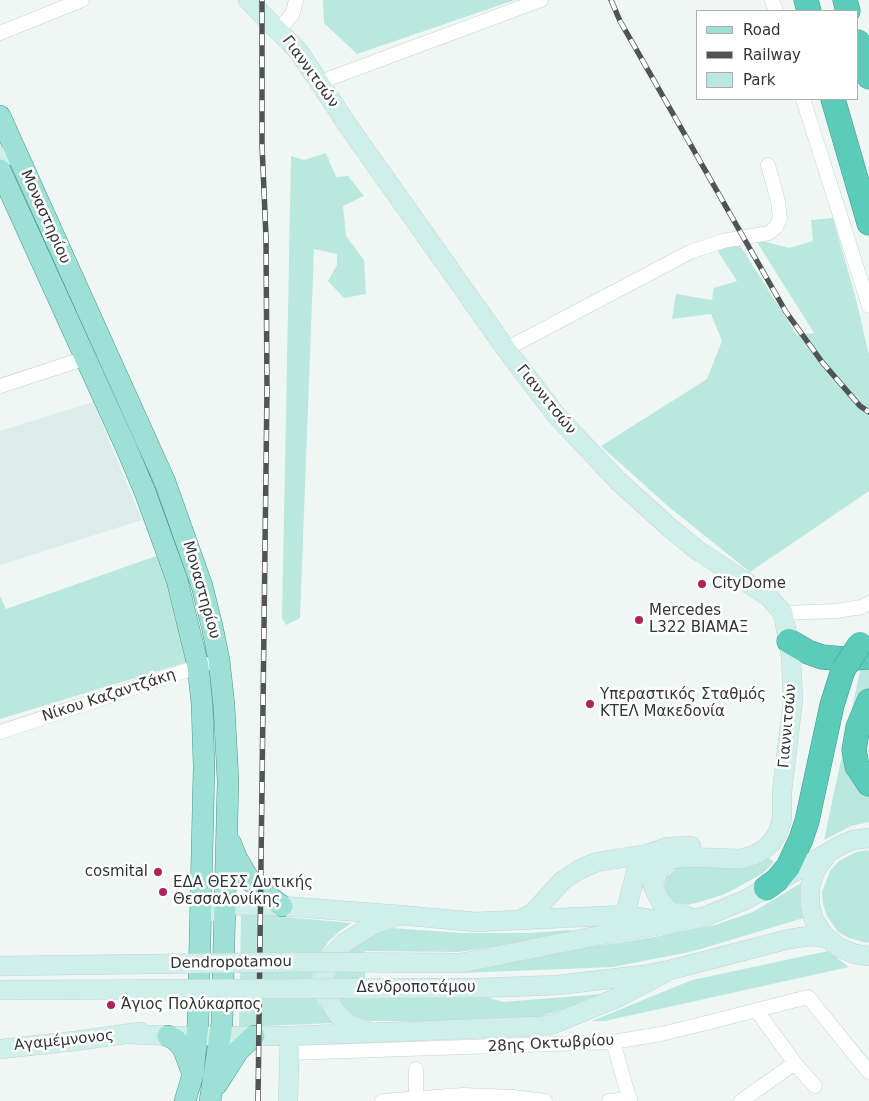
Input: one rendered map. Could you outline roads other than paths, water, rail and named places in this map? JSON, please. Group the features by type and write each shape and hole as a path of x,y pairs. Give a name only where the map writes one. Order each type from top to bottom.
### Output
{"highway":[{"path":"859,45 869,77"},
{"path":"833,100 869,223"},
{"path":"766,888 777,880 788,867 796,850 807,821 832,705 843,670 853,653 869,633"},
{"path":"789,641 808,652 822,657 846,659 869,657"},
{"path":"869,701 858,727 854,750 857,766 869,784"},
{"path":"807,821 806,853 810,873"}],"main road":[{"name":"Γιαννιτσών","path":"248,0 299,52 351,130 506,350 550,408 618,481 697,550 762,592 783,613 789,641 793,686 792,717 782,791 781,825 774,838 763,850 754,855 741,859 683,857 673,859 660,867 653,886"},
{"name":"Μοναστηρίου","path":"0,116 6,147 165,482 202,586 219,660 226,740 227,834 221,1029 211,1098"},
{"name":"Μοναστηρίου","path":"0,170 126,448 163,539 184,603 198,666 202,704 204,768 198,1030 193,1074 185,1101"},
{"name":"Γιαννιτσών","path":"513,921 533,914 562,881 580,869 597,862 647,854 676,846 730,847 750,844 760,838 770,824 776,813 782,791"},
{"path":"227,834 237,859 249,879 260,891 282,906"},
{"name":"Δενδροποτάμου","path":"461,963 611,933 700,918 730,907 766,888 810,873 830,852 846,842 869,838"},
{"path":"647,854 653,886 660,901 671,911 682,916 700,918"},
{"path":"611,933 619,925 636,872 647,854"},
{"path":"810,873 810,909 817,927 827,938 846,951 869,956"},
{"path":"200,916 225,906 282,906 476,922 624,914 676,923"},
{"path":"376,1034 350,1025 337,1014 326,995 324,972 331,957 351,937 374,924 400,915"},
{"name":"Δενδροποτάμου","path":"0,990 478,988 558,985 670,970 789,939 810,936 827,938"},
{"name":"Dendropotamou","path":"0,966 300,962 461,963"},
{"path":"198,1030 221,1029 290,1044 376,1034 541,1026 553,1024 621,996 670,970"},
{"name":"Αγαμέμνονος","path":"0,1049 128,1034 198,1030"},
{"name":"Αγαμέμνονος","path":"128,1034 168,1036 198,1030"},
{"path":"168,1036 176,1040 183,1048 193,1074"},
{"path":"211,1098 236,1054 254,1036"},
{"path":"288,1101 290,1044"}],"street":[{"path":"0,33 82,0"},
{"path":"279,30 293,13 296,0"},
{"path":"320,82 541,0"},
{"path":"803,100 869,306"},
{"path":"506,350 700,248 742,237 769,233 776,227 780,219 778,201 768,165"},
{"path":"0,386 86,358"},
{"path":"783,613 836,611 862,607 869,603"},
{"name":"Νίκου Καζαντζάκη","path":"0,732 219,660"},
{"name":"28ης Οκτωβρίου","path":"290,1044 612,1042 670,1032 808,996 869,1072"},
{"path":"756,1010 815,1086"},
{"path":"609,1101 630,1100 612,1042"},
{"path":"741,1101 796,1063"},
{"path":"416,1069 416,1100"},
{"path":"382,1101 416,1100 463,1095 513,1097 545,1101"}],"railway":[{"path":"258,1101 267,390 266,237 262,145 262,0"},
{"path":"611,0 620,21 786,312 822,362 860,406 869,412"}],"place":[{"name":"CityDome","path":"702,584"},
{"name":"Mercedes L322 ΒΙΑΜΑΞ","path":"639,620"},
{"name":"Υπεραστικός Σταθμός ΚΤΕΛ Μακεδονία","path":"590,704"},
{"name":"cosmital","path":"158,872"},
{"name":"ΕΔΑ ΘΕΣΣ Δυτικής Θεσσαλονίκης","path":"163,892"},
{"name":"Άγιος Πολύκαρπος","path":"111,1005"}]}
